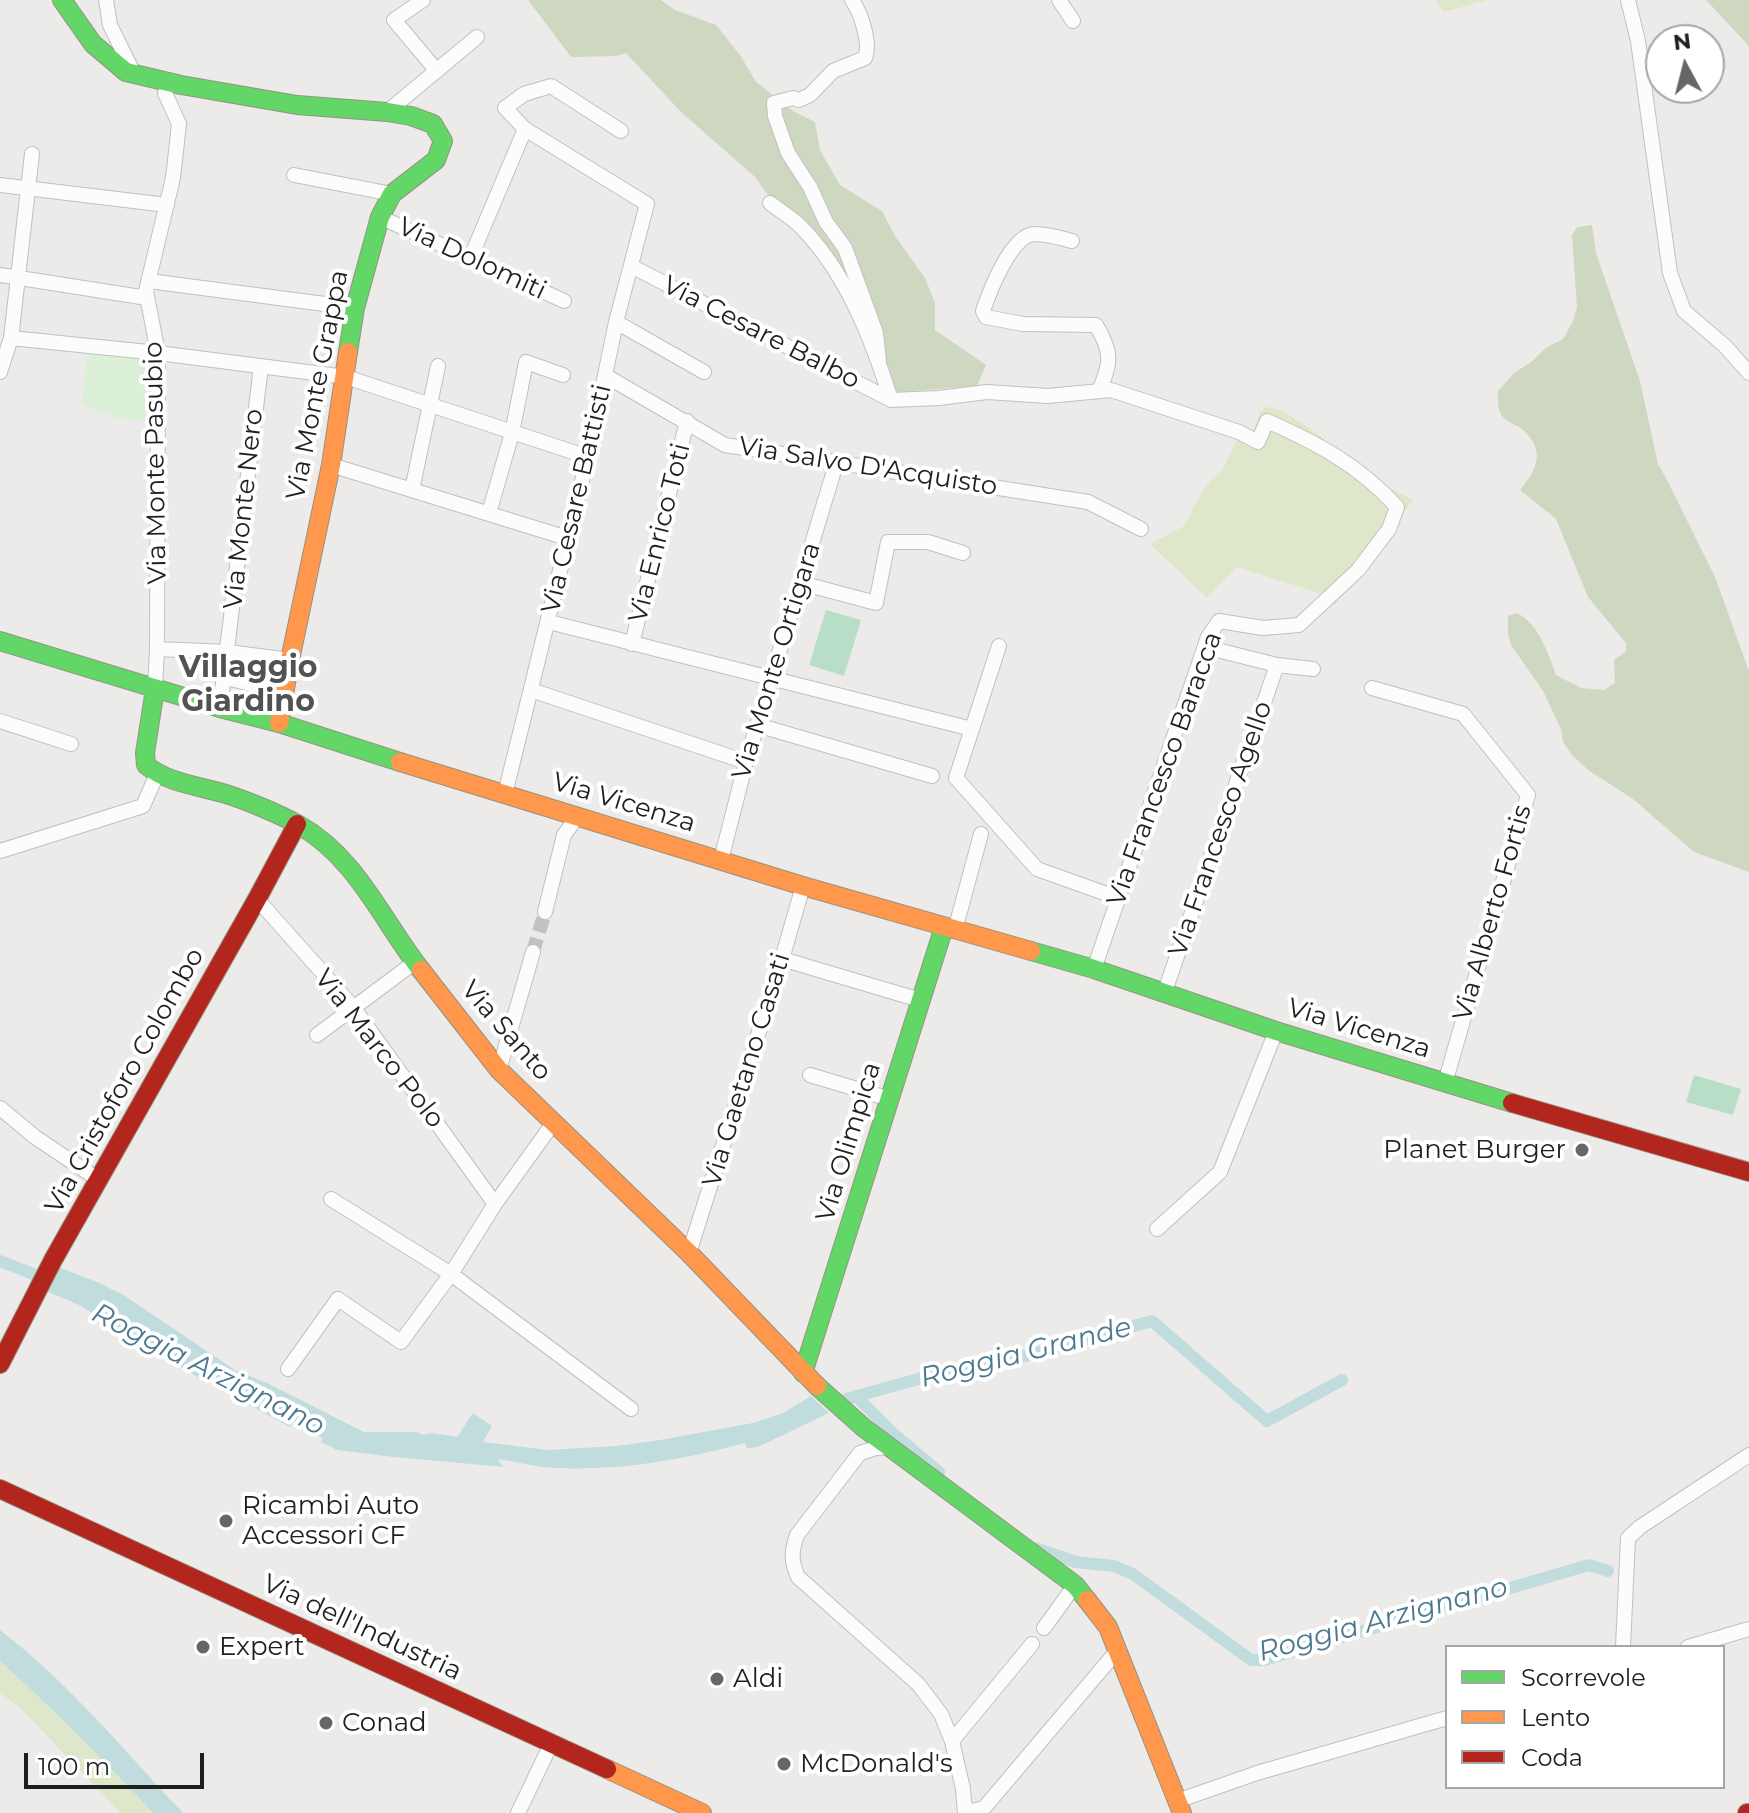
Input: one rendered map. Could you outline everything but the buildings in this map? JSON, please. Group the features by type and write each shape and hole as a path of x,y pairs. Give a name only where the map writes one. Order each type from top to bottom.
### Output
{"street":[{"name":"Via Monte Grappa","path":"62,0 93,44 126,72 134,75 297,105 411,116 433,124 443,141 436,160 392,194 380,217 355,308 331,465 279,723"},
{"path":"106,0 110,25 134,75"},
{"path":"423,0 394,20 437,71"},
{"path":"852,0 868,43 865,58 833,71 810,95 799,100 793,98 774,103 775,116 788,153 810,187 826,222 845,248 876,333 879,361"},
{"path":"1059,0 1073,21"},
{"path":"1628,0 1638,41 1670,273 1684,311 1725,346 1749,373"},
{"path":"387,112 477,37"},
{"path":"470,259 525,129 505,108 524,94 551,86 621,131"},
{"name":"Via Monte Pasubio","path":"155,689 158,353 146,291 173,178 179,124 165,93"},
{"name":"Via Cesare Battisti","path":"505,794 549,622 616,322 647,204 525,129"},
{"path":"0,372 11,338 32,154"},
{"path":"294,175 392,194"},
{"path":"0,185 167,205"},
{"name":"Via Cesare Balbo","path":"770,203 799,225 832,267 879,361 891,400"},
{"name":"Via Dolomiti","path":"380,217 564,301"},
{"path":"1072,241 1033,234 1019,240 1003,266 983,311 986,317 1023,324 1096,325 1106,341 1109,366 1099,391"},
{"name":"Via Cesare Balbo","path":"631,266 891,400 987,392 1048,396 1111,390 1239,432"},
{"path":"0,275 147,298"},
{"path":"149,281 355,308"},
{"path":"616,322 704,372"},
{"path":"11,338 346,377 588,457"},
{"path":"489,513 512,433 526,362 563,375"},
{"name":"Via Monte Nero","path":"220,708 261,366"},
{"path":"412,490 438,366"},
{"name":"Via Salvo D'Acquisto","path":"606,376 725,445 1088,502 1141,529"},
{"name":"Via Enrico Toti","path":"632,644 687,421"},
{"name":"Via Francesco Baracca","path":"1094,969 1208,637 1219,621 1263,628 1299,625 1358,570 1389,529 1397,507 1358,471 1310,439 1267,421 1258,442 1239,432"},
{"name":"Via Monte Ortigara","path":"721,860 746,762 836,464"},
{"path":"331,465 567,538"},
{"path":"801,583 876,603 888,542 928,542 963,553"},
{"path":"549,622 972,729"},
{"name":"Via Vicenza","path":"0,641 279,723 803,886 1094,969 1276,1031 1749,1172"},
{"path":"999,646 956,778 1037,869 1118,898"},
{"path":"1205,647 1277,665 1313,669"},
{"path":"157,649 228,652 290,660"},
{"name":"Via Francesco Agello","path":"1164,994 1277,665"},
{"path":"224,677 284,693"},
{"name":"Via Alberto Fortis","path":"1372,688 1463,714 1528,795 1445,1083"},
{"path":"0,851 143,806 157,774 146,765 145,753 155,689"},
{"path":"531,690 746,762"},
{"path":"0,721 71,744"},
{"path":"757,725 932,776"},
{"name":"Via Santo","path":"157,774 230,795 297,824 323,840 347,864 415,962 499,1070 689,1253 803,1373 864,1428 1075,1585 1108,1627 1180,1807"},
{"path":"545,912 564,835 577,817"},
{"name":"Via Cristoforo Colombo","path":"0,1364 53,1260 297,824"},
{"path":"949,929 981,834"},
{"name":"Via Gaetano Casati","path":"689,1253 803,886"},
{"name":"Via Marco Polo","path":"257,899 353,1007 495,1204"},
{"name":"Via Olimpica","path":"803,1373 920,1000 949,929"},
{"path":"499,1070 533,952"},
{"path":"782,959 920,1000"},
{"path":"317,1035 415,962"},
{"path":"1157,1229 1220,1172 1276,1031"},
{"path":"810,1075 890,1099"},
{"path":"0,1108 35,1137 99,1180"},
{"path":"288,1369 338,1299 401,1342 554,1122"},
{"path":"331,1199 451,1274 631,1409"},
{"path":"864,1428 866,1441 860,1453 797,1535 791,1562 798,1577 918,1684 941,1714 952,1741 965,1811 984,1808 1117,1651"},
{"path":"860,1453 891,1447"},
{"path":"1623,1645 1628,1538 1749,1455"},
{"name":"Via dell'Industria","path":"0,1489 702,1813"},
{"path":"1044,1628 1075,1585"},
{"path":"1695,1645 1749,1629"},
{"path":"952,1741 1032,1644"},
{"path":"1180,1807 1257,1773 1445,1719"},
{"path":"518,1813 551,1744"}],"green space":[{"path":"528,0 661,0 675,10 716,25 740,55 756,82 793,111 815,122 820,150 840,185 882,211 895,236 925,278 935,303 935,330 986,365 977,386 891,391 851,303 810,241 775,205 755,177 681,112 626,53 571,57"},
{"path":"1435,0 1487,0 1444,12"},
{"path":"1706,0 1749,0 1749,48 1748,45"},
{"path":"1592,225 1596,253 1640,381 1658,464 1715,577 1749,671 1749,872 1694,852 1633,799 1588,770 1572,755 1563,742 1561,729 1543,691 1511,645 1508,634 1508,616 1517,613 1525,618 1537,632 1556,675 1581,688 1604,690 1615,683 1614,660 1626,651 1626,643 1588,597 1556,519 1520,490 1531,475 1537,452 1523,430 1502,416 1498,404 1498,391 1514,373 1547,347 1563,339 1573,321 1577,307 1572,235 1577,227"},
{"path":"87,353 153,360 152,422 118,418 81,405"},
{"path":"1266,407 1292,416 1379,482 1413,500 1335,605 1325,595 1237,567 1207,598 1150,544 1184,526 1200,495 1221,472 1238,438 1253,433 1260,412"},
{"path":"826,610 861,620 844,676 809,665"},
{"path":"1694,1075 1741,1089 1733,1115 1686,1102"},
{"path":"0,1661 78,1735 153,1813 121,1813 23,1711 0,1692"}],"water":[{"path":"50,1264 125,1296 235,1370 364,1432 417,1432 457,1437 473,1413 492,1426 483,1442 548,1450 617,1446 753,1423 783,1413 811,1396 829,1413 758,1447 747,1448 745,1443 674,1459 602,1468 547,1467 499,1459 504,1467 337,1450 294,1421 290,1427 204,1381 79,1305 37,1287"},
{"path":"0,1630 72,1694 183,1813 153,1813 78,1735 0,1661"}],"waterway":[{"name":"Roggia Arzignano","path":"0,1261 48,1282"},
{"name":"Roggia Grande","path":"832,1403 922,1378 1003,1362 1152,1321 1267,1421 1342,1380"},
{"name":"Roggia Arzignano","path":"856,1396 939,1472"},
{"name":"Roggia Arzignano","path":"1035,1548 1076,1562 1114,1566 1133,1574 1251,1660 1264,1660 1589,1565 1608,1571"}],"tunnel":[{"path":"533,952 545,912"}],"traffic: fast":[{"path":"62,0 93,44 126,72 297,105 411,116 433,124 443,141 436,160 392,194 380,217 355,308 348,352"},
{"path":"0,641 400,762"},
{"path":"155,689 145,753 146,765 174,780 263,808 319,838 337,854 367,891 421,970"},
{"path":"803,1373 944,927"},
{"path":"1031,951 1094,969 1276,1031 1512,1103"},
{"path":"817,1386 864,1428 1075,1585 1087,1600"}],"traffic: slow":[{"path":"279,723 331,465 348,352"},
{"path":"400,762 803,886 1031,951"},
{"path":"421,970 499,1070 689,1253 817,1386"},
{"path":"1087,1600 1108,1627 1182,1813"},
{"path":"607,1769 702,1813"}],"traffic: jam":[{"path":"0,1364 53,1260 297,824"},
{"path":"1512,1103 1749,1172"},
{"path":"0,1489 607,1769"}],"place":[{"name":"Planet Burger","path":"1582,1150"},
{"name":"Ricambi Auto Accessori CF","path":"226,1521"},
{"name":"Expert","path":"203,1647"},
{"name":"Aldi","path":"717,1679"},
{"name":"Conad","path":"326,1723"},
{"name":"McDonald's","path":"784,1764"}],"district":[{"name":"Villaggio Giardino","path":"248,685"}]}
